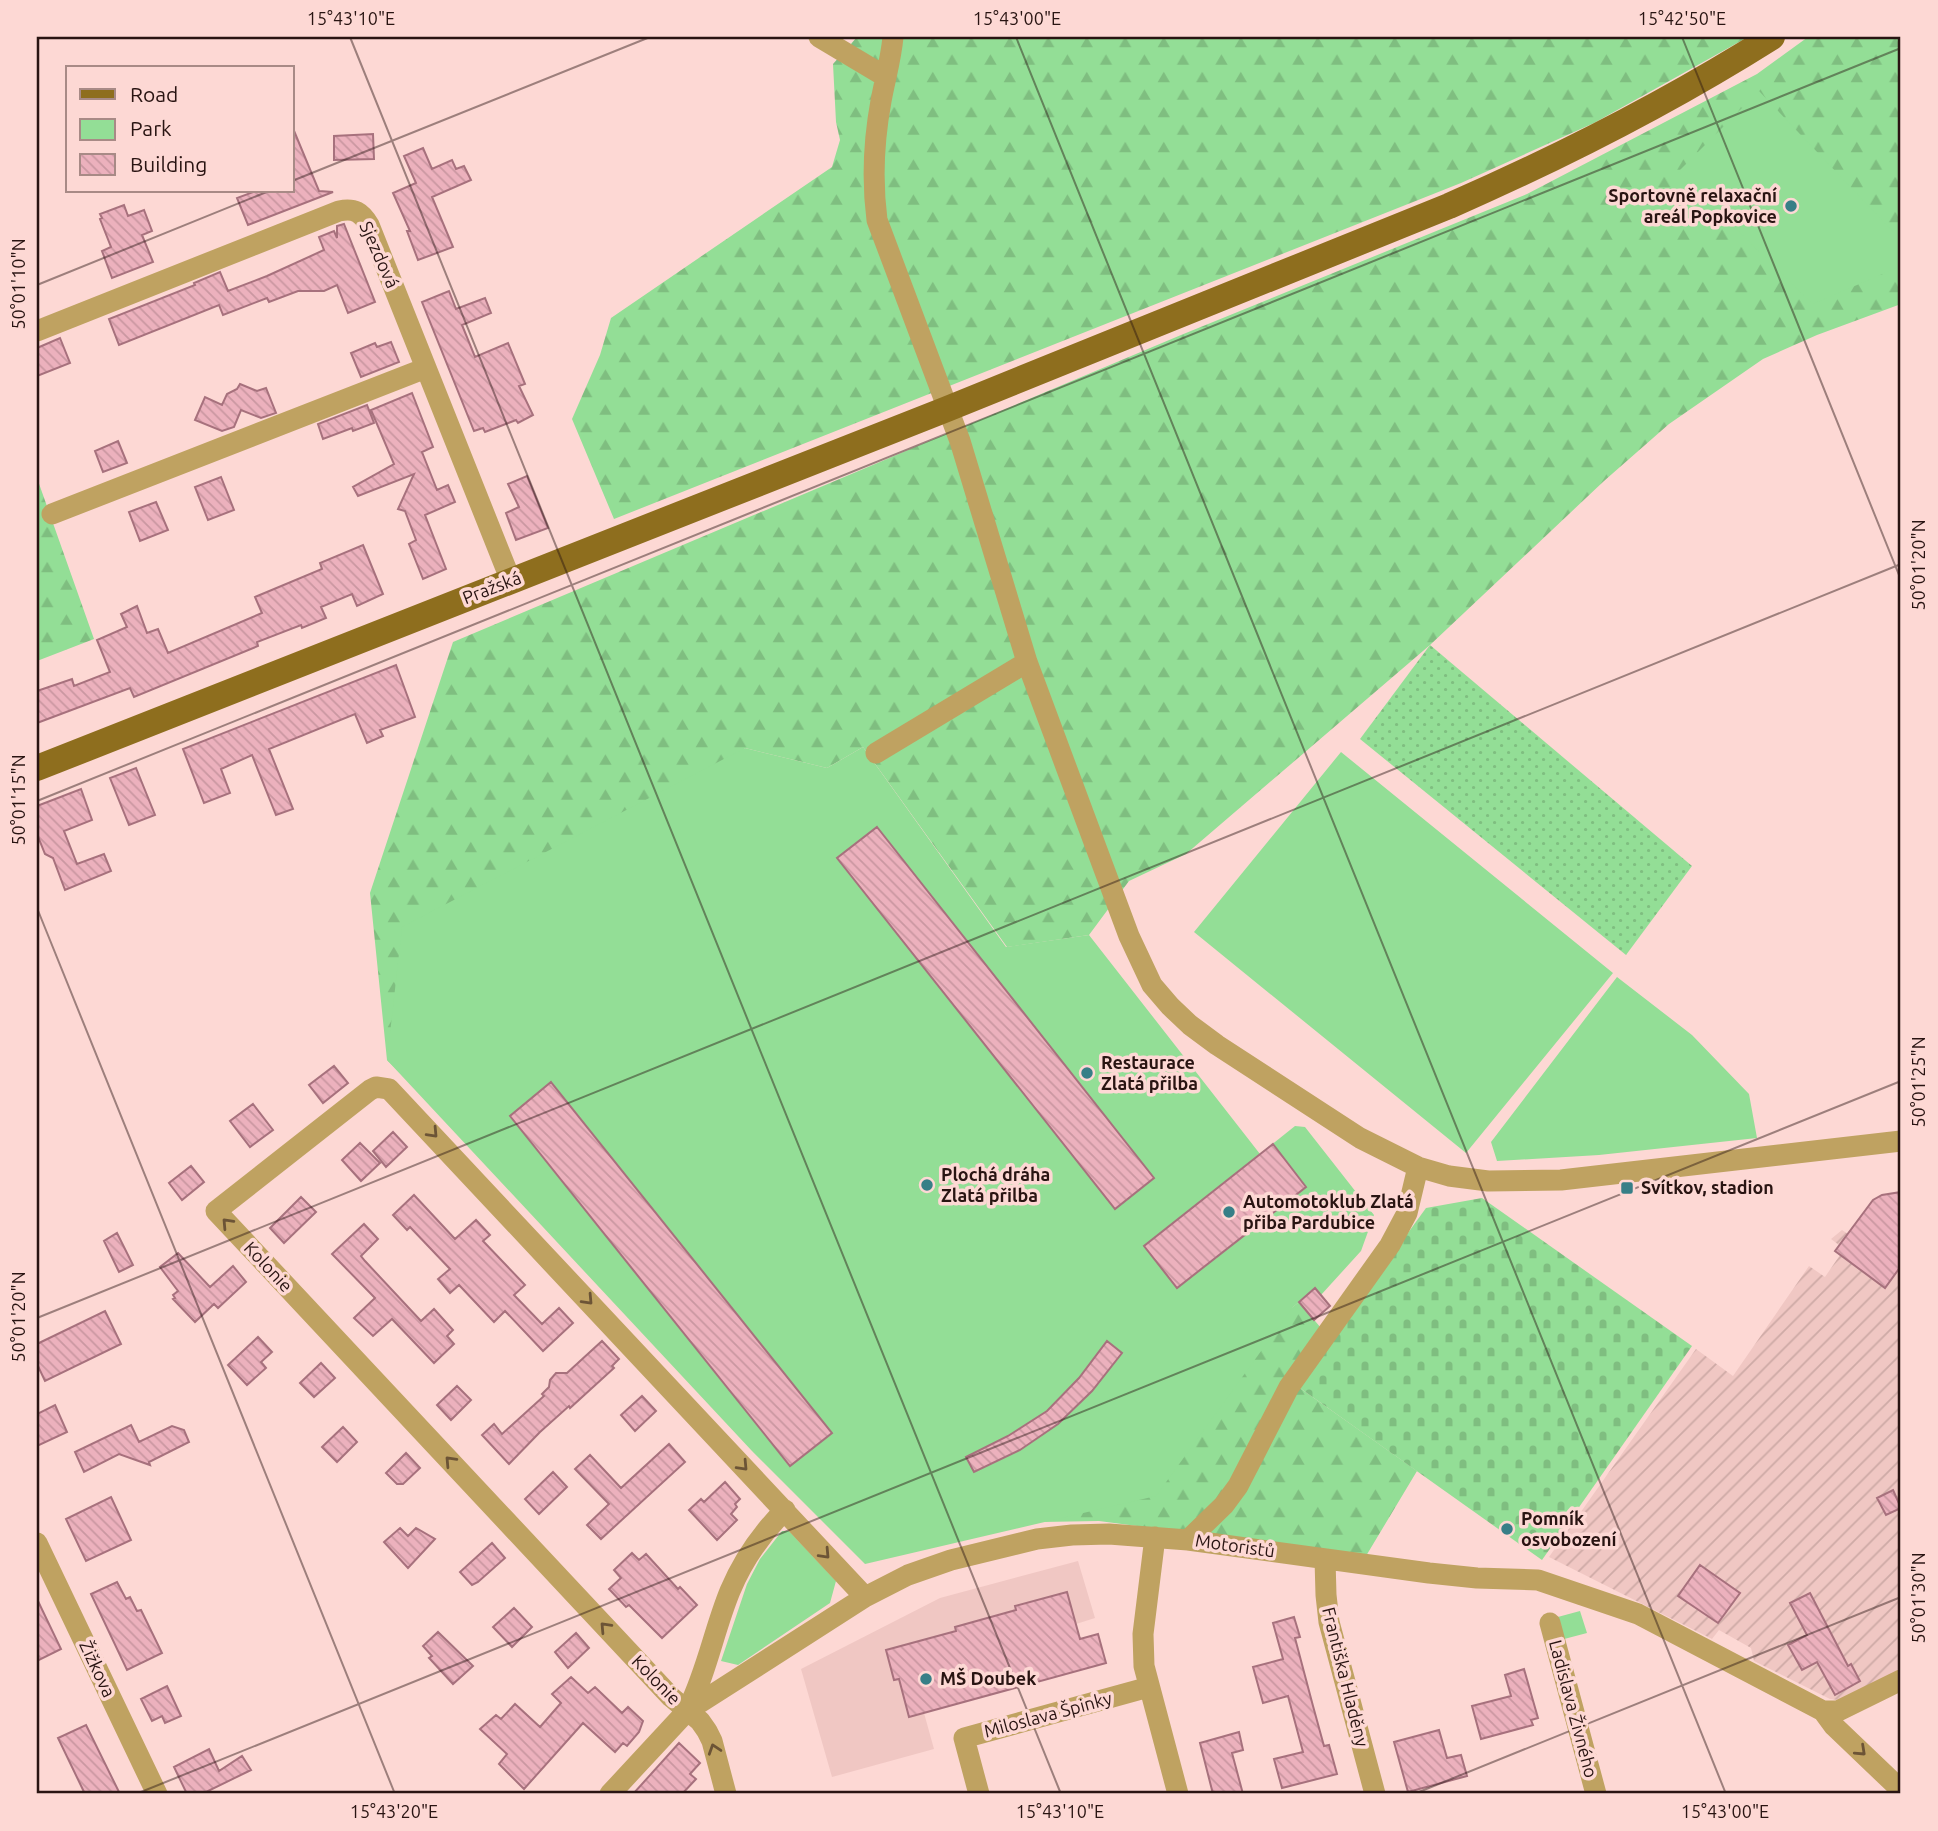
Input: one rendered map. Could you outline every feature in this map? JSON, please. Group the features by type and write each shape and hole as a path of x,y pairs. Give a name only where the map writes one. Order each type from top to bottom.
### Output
{"main road":[{"name":"Pražská","path":"37,768 947,409 1450,206 1521,175 1654,108 1772,37"}],"street":[{"path":"819,37 886,77"},
{"path":"893,37 881,103 875,159 873,194 877,220 960,441 1027,662 1129,936 1152,985 1170,1006 1217,1045 1360,1138 1418,1167 1449,1176 1488,1181 1561,1180 1901,1141"},
{"name":"Sjezdová","path":"37,331 339,211 357,211 369,225 511,581"},
{"path":"52,514 426,368"},
{"path":"876,753 1027,662"},
{"name":"Kolonie","path":"376,1087 389,1089 785,1510 757,1540 740,1568 703,1677 687,1711 216,1211 370,1090 376,1087"},
{"path":"1188,1540 1224,1505 1238,1486 1289,1387 1390,1245 1407,1213 1418,1167"},
{"path":"785,1510 865,1597"},
{"name":"Motoristů","path":"610,1794 687,1711 865,1597 908,1575 951,1560 1037,1539 1108,1534 1188,1540 1477,1578 1538,1580 1638,1614 1823,1711"},
{"path":"1155,1537 1143,1651 1149,1687 1178,1794"},
{"name":"Žižkova","path":"37,1543 156,1794"},
{"name":"Františka Hladěny","path":"1325,1559 1329,1622 1375,1794"},
{"name":"Ladislava Živného","path":"1550,1623 1596,1794"},
{"path":"1823,1711 1839,1711 1901,1680"},
{"name":"Miloslava Špinky","path":"979,1794 964,1738 1149,1687"},
{"path":"687,1711 700,1721 712,1741 726,1794"},
{"path":"1823,1711 1834,1726 1901,1790"}],"shaded area":[{"path":"1901,1192 1901,1669 1838,1700 1830,1699 1754,1661 1751,1648 1719,1630 1712,1639 1549,1557 1696,1349 1733,1376 1809,1266 1825,1277 1840,1255 1835,1251 1839,1245 1831,1239 1842,1230 1848,1234 1872,1201 1878,1205 1880,1196"},
{"name":"MŠ Doubek","path":"1078,1561 1095,1618 1076,1624 1080,1639 1098,1634 1106,1663 924,1713 934,1749 832,1777 801,1669 940,1598"}],"green space":[{"path":"857,37 1748,37 1594,123 1461,183 614,519 572,419 600,355 611,318 832,167 840,140 836,122 833,64"},
{"path":"1808,37 1901,37 1901,304 1817,335 1763,359 1669,424 1604,481 1430,645 1186,854 1129,881 1089,935 1007,947 863,747 827,768 745,748 404,1077 387,1060 370,893 453,642 1181,335 1527,194 1757,74"},
{"name":"Sportovně relaxační areál Popkovice","path":"1759,91 1901,240 1901,266 1813,304 1678,172"},
{"path":"37,478 94,639 37,661"},
{"path":"1430,645 1692,866 1626,955 1360,739"},
{"name":"Plochá dráha Zlatá přilba","path":"863,747 1006,947 1089,935 1260,1154 1295,1126 1305,1127 1374,1215 1361,1251 1321,1295 1315,1289 1293,1307 1156,1496 865,1564 752,1451 387,1060 402,927 745,748 827,768"},
{"path":"1341,752 1613,973 1466,1153 1194,932"},
{"path":"1617,977 1692,1035 1749,1094 1757,1138 1599,1155 1497,1161 1491,1142"},
{"path":"1482,1198 1692,1346 1542,1560 1297,1386 1426,1208"},
{"path":"1299,1302 1321,1328 1297,1386 1417,1471 1366,1556 1099,1521 1042,1522 1219,1366"},
{"path":"782,1531 789,1531 836,1581 830,1603 738,1665 721,1661 747,1584 760,1559"},
{"path":"1580,1611 1587,1633 1549,1643 1543,1621"}],"building":[{"path":"294,131 319,191 333,192 248,225 237,198 253,192 294,192"},
{"path":"373,134 374,159 334,160 334,136"},
{"path":"423,148 432,169 452,160 456,169 464,166 471,180 432,197 453,247 418,260 407,231 410,231 393,193 416,183 404,156"},
{"path":"124,205 128,216 144,210 152,231 142,235 153,262 112,278 102,251 111,247 100,214"},
{"path":"344,224 375,302 348,313 337,285 324,291 298,291 269,302 267,298 223,315 219,305 119,345 109,319 195,285 194,283 220,272 228,291 267,276 324,250 319,237 334,231 337,238 337,226"},
{"path":"449,291 456,309 485,298 491,313 462,325 475,357 508,343 525,384 519,386 533,415 518,423 516,420 485,432 483,428 474,431 422,302"},
{"path":"60,338 70,363 37,376 37,348"},
{"path":"391,342 399,362 361,377 351,353 375,343 377,347"},
{"path":"240,384 257,391 266,388 276,413 261,418 241,410 234,427 222,431 195,420 205,397 222,405 227,394 237,389"},
{"path":"412,393 433,447 422,452 437,490 448,485 455,502 425,515 446,569 423,579 409,544 416,540 405,511 398,509 414,474 358,496 353,487 394,464 371,410"},
{"path":"367,405 374,423 323,439 318,424"},
{"path":"118,441 127,463 103,472 95,451"},
{"path":"527,476 548,528 516,540 506,513 519,507 508,484"},
{"path":"221,477 234,510 208,520 195,487"},
{"path":"156,502 168,530 140,541 129,512"},
{"path":"363,545 383,594 357,606 352,594 321,607 326,618 257,642 258,646 134,697 130,688 37,723 37,691 72,679 74,686 110,672 97,640 127,627 121,614 137,606 147,633 158,629 168,653 262,613 255,597 322,569 320,563"},
{"path":"396,665 415,717 380,730 383,736 367,743 355,714 269,749 293,809 276,815 252,755 221,769 230,793 204,803 183,749"},
{"path":"136,768 155,815 129,825 110,778"},
{"path":"81,789 92,820 64,831 77,864 104,854 111,871 65,890 53,858 45,854 37,834 37,806"},
{"path":"877,827 1154,1178 1115,1209 837,858"},
{"path":"334,1066 348,1083 323,1103 309,1085"},
{"path":"551,1082 832,1433 790,1466 510,1116"},
{"path":"253,1104 273,1130 250,1147 230,1121"},
{"path":"393,1132 407,1147 386,1167 373,1151"},
{"path":"360,1143 380,1163 361,1181 342,1160"},
{"path":"1273,1144 1306,1187 1177,1288 1144,1246"},
{"path":"191,1166 204,1182 182,1200 169,1183"},
{"path":"1901,1192 1901,1266 1885,1288 1835,1251 1873,1200 1882,1195"},
{"path":"414,1195 455,1239 476,1220 490,1235 483,1241 525,1285 514,1295 542,1324 559,1308 573,1323 543,1351 505,1311 494,1322 459,1285 450,1293 438,1279 450,1269 410,1227 407,1230 393,1215"},
{"path":"301,1197 316,1212 284,1243 270,1228"},
{"path":"364,1224 378,1239 361,1256 365,1261 421,1321 434,1309 453,1330 447,1336 454,1344 434,1363 392,1319 373,1336 354,1318 375,1298 332,1254"},
{"path":"117,1233 133,1265 119,1272 104,1241"},
{"path":"178,1253 210,1287 233,1266 246,1282 218,1308 214,1304 195,1322 173,1299 173,1295 178,1291 160,1267"},
{"path":"1315,1288 1330,1306 1314,1320 1299,1302"},
{"path":"105,1311 121,1344 45,1381 37,1364 37,1344"},
{"path":"258,1337 272,1352 261,1362 266,1368 247,1385 228,1365"},
{"path":"602,1341 619,1359 612,1366 614,1368 540,1432 509,1464 482,1435 494,1424 502,1434 544,1396 542,1394 556,1373 567,1373"},
{"path":"1107,1341 1122,1353 1092,1391 1058,1424 1020,1450 974,1472 966,1457 1008,1436 1047,1411 1079,1378"},
{"path":"321,1363 335,1378 314,1397 300,1383"},
{"path":"457,1386 471,1400 451,1420 437,1405"},
{"path":"642,1396 656,1411 635,1431 621,1415"},
{"path":"55,1405 67,1432 37,1446 37,1414"},
{"path":"131,1425 139,1442 172,1426 184,1430 189,1442 149,1462 150,1465 119,1454 84,1472 75,1452"},
{"path":"343,1427 357,1442 337,1462 322,1447"},
{"path":"669,1444 685,1462 601,1539 587,1525 609,1504 575,1469 590,1455 621,1488"},
{"path":"406,1453 420,1468 403,1484 397,1484 386,1473"},
{"path":"553,1472 567,1487 539,1514 525,1499"},
{"path":"725,1482 740,1499 731,1514 737,1520 717,1540 689,1510 701,1499 704,1502"},
{"path":"1893,1490 1901,1508 1886,1515 1877,1498"},
{"path":"111,1497 131,1540 86,1561 66,1519"},
{"path":"400,1528 408,1536 416,1528 435,1539 408,1568 384,1542"},
{"path":"492,1543 505,1558 472,1585 460,1572"},
{"path":"632,1553 639,1560 646,1554 678,1589 680,1587 697,1605 662,1638 609,1589 621,1578 614,1570"},
{"path":"1700,1565 1740,1593 1718,1623 1678,1596"},
{"path":"117,1582 126,1599 130,1597 137,1611 141,1610 162,1653 127,1670 91,1594"},
{"path":"1067,1592 1080,1639 1098,1634 1106,1663 909,1717 899,1679 894,1680 886,1650 956,1631 955,1627 1016,1610 1015,1606"},
{"path":"1810,1593 1848,1666 1851,1664 1860,1681 1835,1695 1817,1662 1802,1670 1788,1645 1807,1635 1790,1603"},
{"path":"37,1599 61,1649 37,1661"},
{"path":"514,1608 532,1627 512,1647 493,1627"},
{"path":"1294,1617 1300,1637 1295,1638 1313,1706 1324,1746 1329,1745 1337,1774 1282,1788 1274,1759 1303,1752 1288,1696 1263,1703 1253,1667 1283,1659 1273,1623"},
{"path":"438,1632 473,1666 453,1684 429,1658 432,1656 423,1646"},
{"path":"576,1633 589,1648 568,1668 555,1652"},
{"path":"1524,1669 1538,1718 1531,1720 1533,1725 1481,1739 1472,1706 1511,1696 1505,1675"},
{"path":"571,1677 588,1693 595,1687 622,1713 628,1707 643,1721 639,1732 627,1746 623,1743 615,1752 583,1723 524,1789 499,1764 507,1754 480,1729 496,1715 501,1719 515,1704 540,1727 561,1703 552,1694"},
{"path":"167,1686 181,1716 165,1723 162,1716 152,1721 141,1699"},
{"path":"86,1725 120,1794 85,1794 58,1738"},
{"path":"1439,1730 1447,1758 1461,1755 1467,1776 1408,1792 1394,1742"},
{"path":"1239,1732 1243,1750 1232,1753 1243,1794 1213,1794 1200,1743"},
{"path":"679,1743 700,1763 690,1774 696,1779 682,1794 633,1794"},
{"path":"209,1749 219,1771 242,1756 251,1770 202,1794 187,1794 174,1767"}],"place":[{"name":"Sportovně relaxační areál Popkovice","path":"1791,206"},
{"name":"Restaurace Zlatá přilba","path":"1087,1073"},
{"name":"Plochá dráha Zlatá přilba","path":"927,1185"},
{"name":"Svítkov, stadion","path":"1627,1188"},
{"name":"Automotoklub Zlatá přiba Pardubice","path":"1229,1212"},
{"name":"Pomník osvobození","path":"1507,1529"},
{"name":"MŠ Doubek","path":"926,1679"}]}
